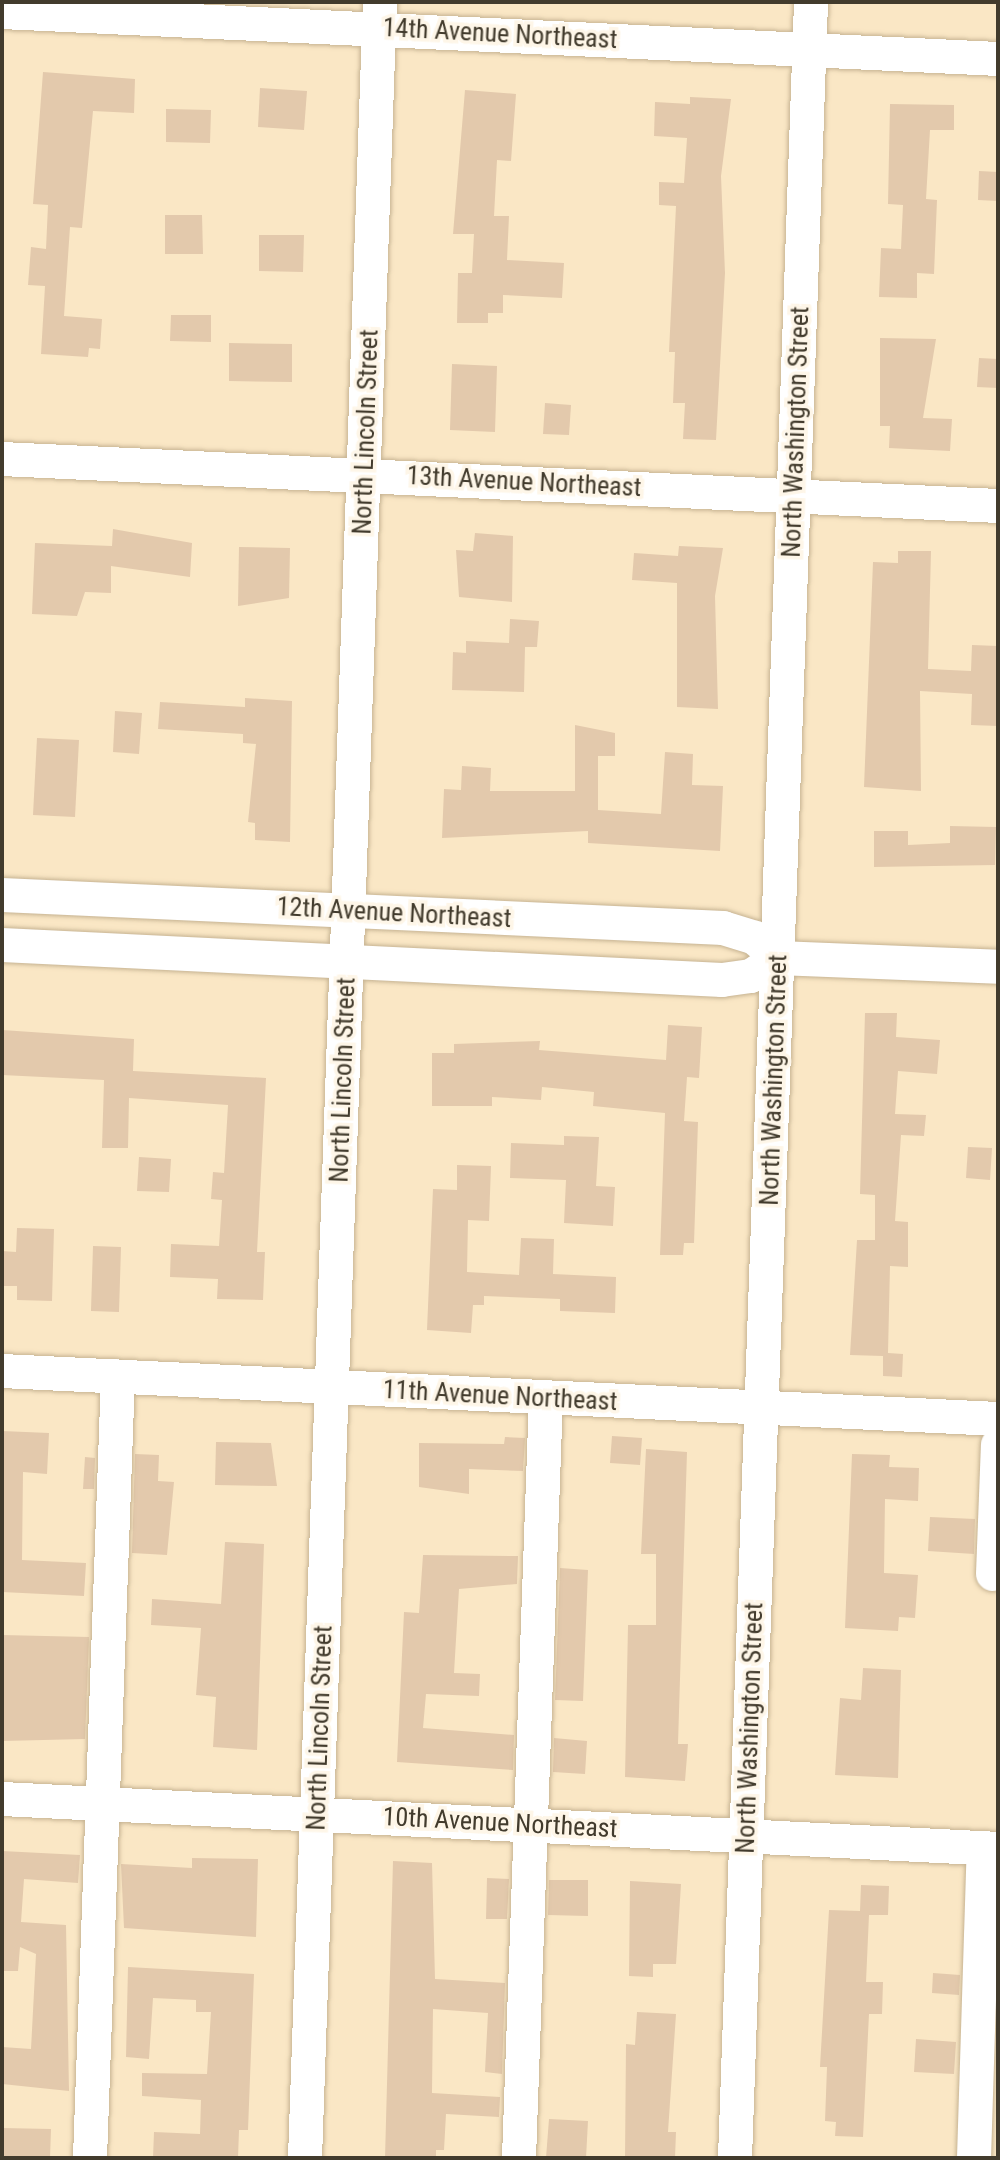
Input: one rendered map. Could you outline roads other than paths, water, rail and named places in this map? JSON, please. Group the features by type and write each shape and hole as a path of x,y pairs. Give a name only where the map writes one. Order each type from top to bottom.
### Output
{"street":[{"name":"North Washington Street","path":"735,2158 811,2"},
{"name":"14th Avenue Northeast","path":"2,12 379,15 809,48 998,59"},
{"name":"North Lincoln Street","path":"305,2158 379,15"},
{"name":"13th Avenue Northeast","path":"2,459 998,506"},
{"name":"12th Avenue Northeast","path":"2,895 723,928 755,938 778,958 751,976 722,980 2,945"},
{"path":"778,958 998,967"},
{"name":"11th Avenue Northeast","path":"2,1371 998,1419"},
{"path":"90,2158 118,1377"},
{"path":"519,2158 546,1398"},
{"path":"993,1574 998,1445"},
{"name":"10th Avenue Northeast","path":"2,1799 991,1849"},
{"path":"974,2158 991,1849"}]}
